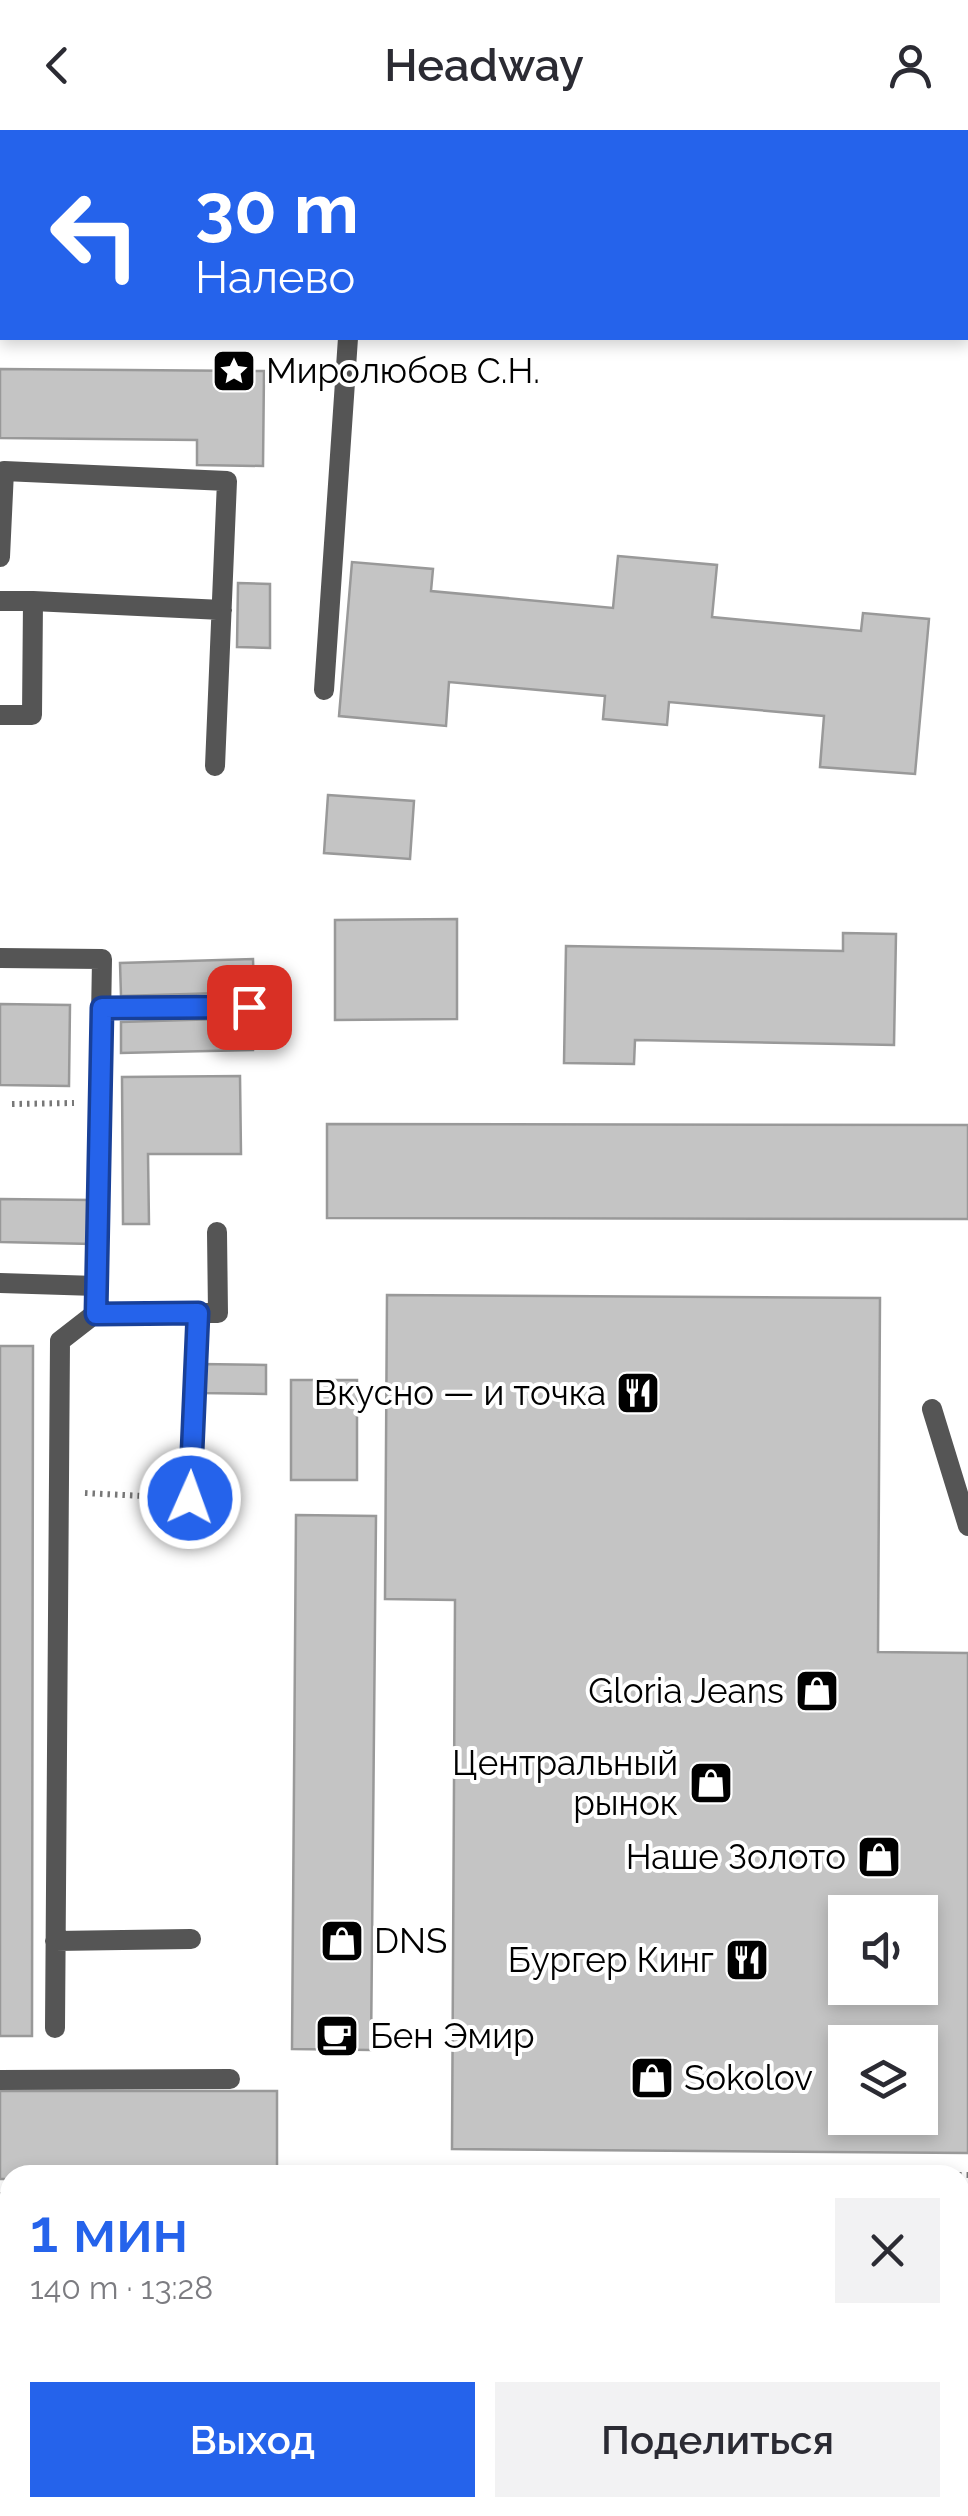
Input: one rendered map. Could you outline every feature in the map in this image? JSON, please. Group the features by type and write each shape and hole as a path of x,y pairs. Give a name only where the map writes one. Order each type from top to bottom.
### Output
{"lane":[{"path":"324,690 348,340"},
{"path":"0,558 4,471 228,481 215,766"},
{"path":"0,601 222,610"},
{"path":"0,715 32,715 33,601"},
{"path":"0,958 102,959 96,1314"},
{"path":"102,1008 249,1007"},
{"path":"55,2028 60,1341 96,1314 218,1313 217,1232"},
{"path":"0,1283 96,1286"},
{"path":"190,1498 198,1313"},
{"path":"932,1408 968,1526"},
{"path":"56,1941 190,1939"},
{"path":"0,2080 230,2079"}],"path":[{"path":"12,1104 100,1102"},
{"path":"59,1492 190,1498"}],"building":[{"path":"0,369 264,371 263,466 197,465 197,440 0,438"},
{"path":"618,556 717,565 712,617 861,631 863,613 929,619 915,774 820,767 824,716 669,702 667,725 603,719 605,696 449,682 446,726 339,716 352,562 433,569 431,591 613,608"},
{"path":"238,583 270,584 270,648 237,647"},
{"path":"328,795 414,801 410,859 324,853"},
{"path":"457,919 457,1019 335,1020 335,920"},
{"path":"843,933 896,934 894,1045 635,1040 634,1064 564,1063 566,946 843,951"},
{"path":"253,959 254,992 121,996 120,963"},
{"path":"0,1004 70,1005 69,1086 0,1085"},
{"path":"254,1018 253,1050 121,1053 121,1022"},
{"path":"240,1076 241,1154 148,1154 149,1224 123,1224 122,1077"},
{"path":"327,1124 968,1125 968,1219 327,1218"},
{"path":"0,1199 93,1200 92,1244 0,1242"},
{"name":"Центральный рынок","path":"387,1295 880,1298 878,1652 968,1653 968,2153 452,2149 455,1600 385,1599"},
{"path":"0,1346 33,1346 32,2036 0,2036"},
{"path":"200,1364 266,1365 266,1394 200,1393"},
{"path":"291,1380 357,1380 357,1480 291,1480"},
{"path":"296,1515 376,1516 371,2050 292,2049"},
{"path":"0,2091 277,2091 277,2165 0,2165"}],"place":[{"name":"Миролюбов С.Н.","path":"234,371"},
{"name":"Вкусно — и точка","path":"638,1393"},
{"name":"Gloria Jeans","path":"817,1691"},
{"name":"Центральный рынок","path":"711,1783"},
{"name":"Наше Золото","path":"879,1857"},
{"name":"DNS","path":"342,1941"},
{"name":"Бургер Кинг","path":"747,1960"},
{"name":"Бен Эмир","path":"337,2036"},
{"name":"Sokolov","path":"652,2078"}],"route":[{"path":"190,1498 198,1313 96,1314 102,1008 249,1007"}]}
